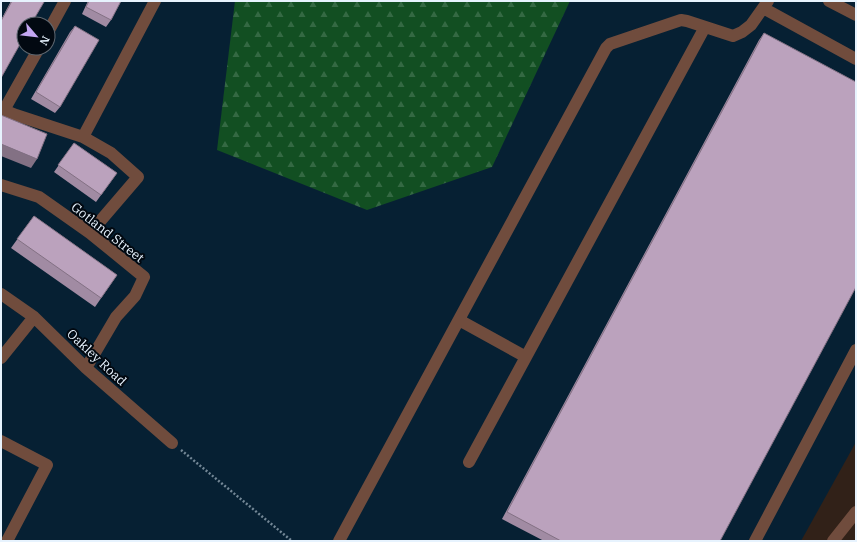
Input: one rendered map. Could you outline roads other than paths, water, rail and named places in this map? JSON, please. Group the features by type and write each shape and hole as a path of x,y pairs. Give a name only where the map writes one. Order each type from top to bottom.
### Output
{"street":[{"path":"56,18 66,1"},
{"path":"83,138 155,1"},
{"path":"829,1 856,15"},
{"path":"339,541 606,48 610,44 681,20 733,36 742,32 751,25 766,5 856,59"},
{"path":"469,462 705,27"},
{"path":"34,56 2,110 83,138 111,153 138,177 90,233"},
{"name":"Gotland Street","path":"1,185 39,197 90,233 144,277 135,296 116,317 86,368"},
{"name":"Oakley Road","path":"1,294 34,317 86,368 172,443"},
{"path":"1,358 34,317"},
{"path":"459,320 526,357"},
{"path":"755,541 856,350"},
{"path":"1,441 47,465 7,541"},
{"path":"833,541 856,512"}]}
